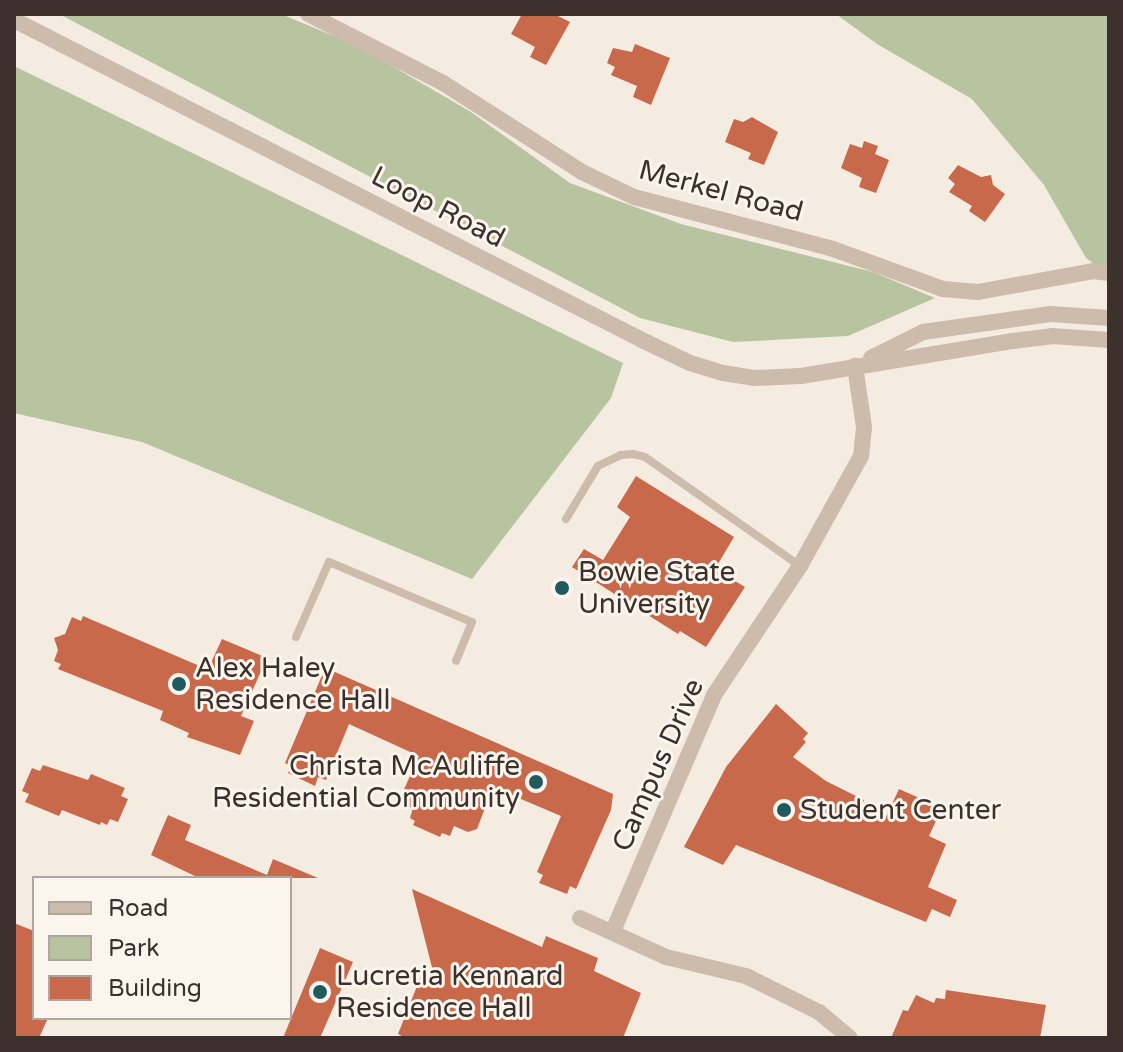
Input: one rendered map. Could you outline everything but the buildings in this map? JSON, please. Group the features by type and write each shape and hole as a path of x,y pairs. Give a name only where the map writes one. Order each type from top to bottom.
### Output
{"street":[{"name":"Merkel Road","path":"308,14 443,83 582,172 634,197 833,249 943,289 978,292 1093,271 1109,273"},
{"name":"Loop Road","path":"14,20 690,363 754,378 801,376 1052,336 1109,340"},
{"name":"Loop Road","path":"855,366 923,332 1051,314 1109,318"},
{"name":"Campus Drive","path":"613,931 714,695 800,566 861,456 864,427 855,366"},
{"path":"580,918 666,957 746,976 819,1012 850,1038"}],"lane":[{"path":"566,519 598,466 621,455 633,454 645,457 800,566"},
{"path":"296,637 329,562 472,622 456,661"}],"green space":[{"path":"59,14 281,14 358,46 471,112 570,183 681,224 873,272 935,298 848,336 733,342 640,318"},
{"path":"836,14 1109,14 1109,275 1086,258 1044,185 972,99 877,44"},
{"path":"14,66 623,363 611,398 472,579 142,442 14,413"}],"place":[{"name":"Bowie State University","path":"562,588"},
{"name":"Alex Haley Residence Hall","path":"179,684"},
{"name":"Christa McAuliffe Residential Community","path":"536,782"},
{"name":"Student Center","path":"784,810"},
{"name":"Lucretia Kennard Residence Hall","path":"320,992"}]}
